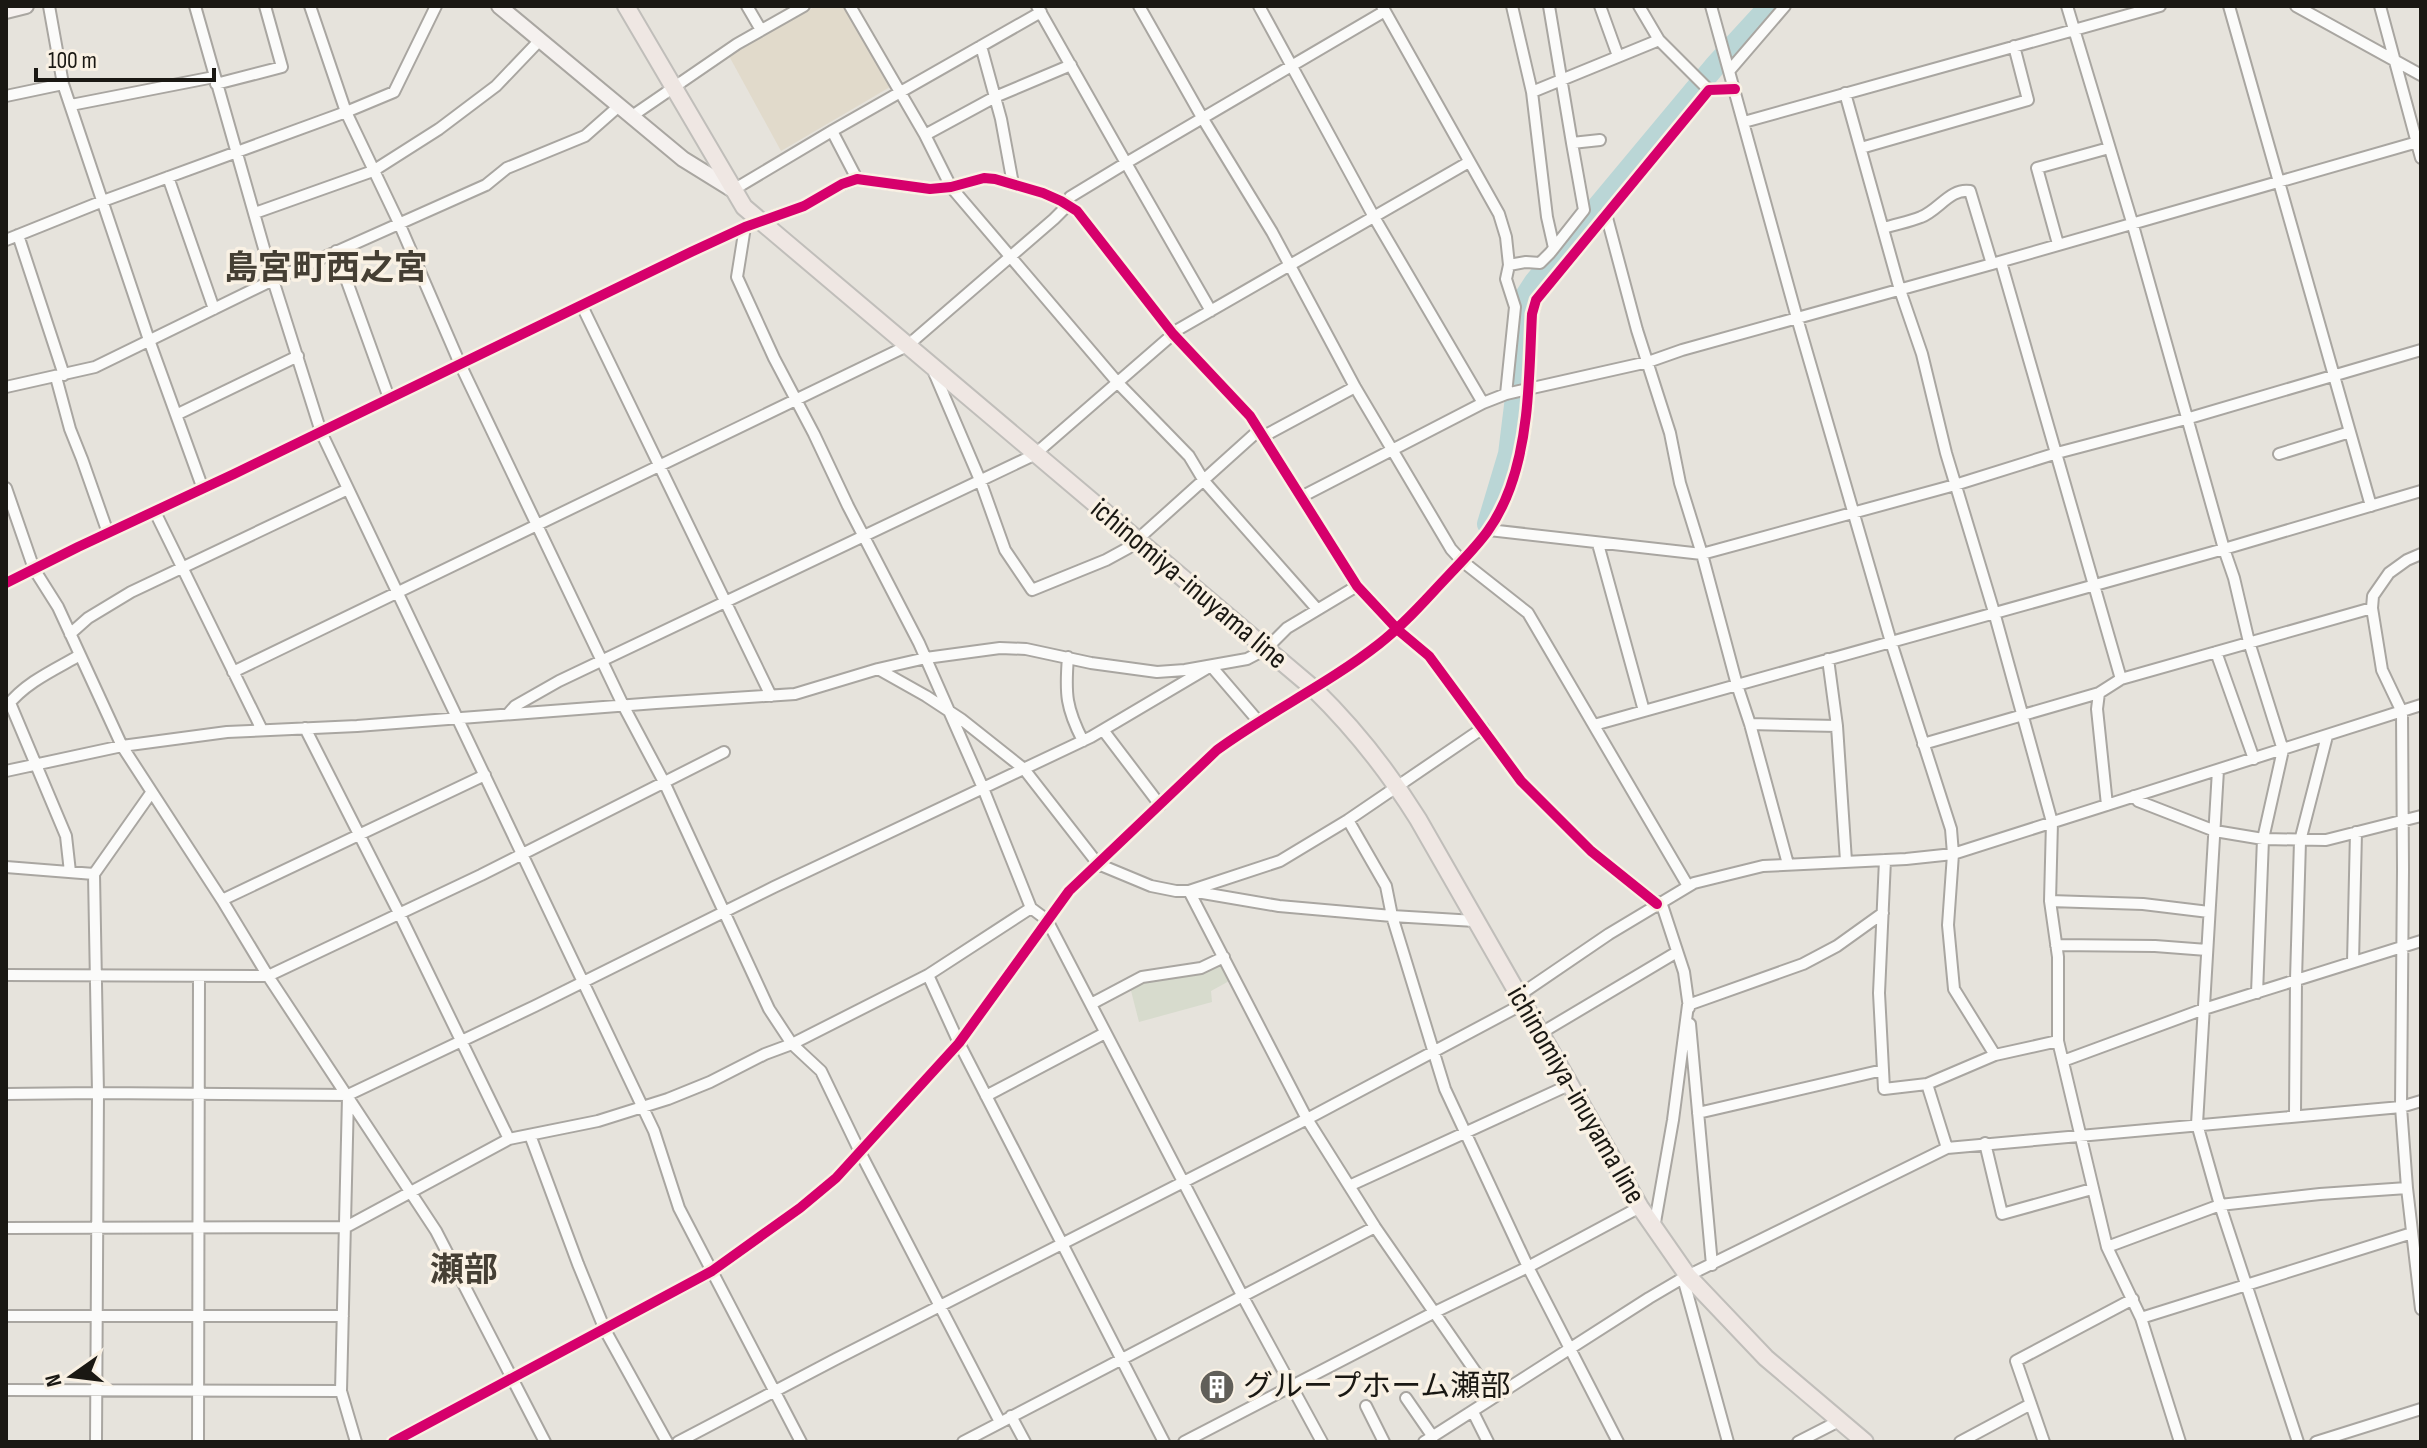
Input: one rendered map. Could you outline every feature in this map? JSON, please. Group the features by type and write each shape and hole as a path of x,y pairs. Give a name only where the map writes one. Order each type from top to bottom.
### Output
{"main road":[{"name":"ichinomiya-inuyama line","path":"626,6 753,225 907,346 1314,689 1345,720 1398,786 1640,1207 1686,1277 1766,1358 1865,1442"}],"street":[{"path":"6,11 26,6"},
{"path":"49,6 63,84 203,489"},
{"path":"195,6 273,280 321,432 643,1107 679,1208 801,1442"},
{"path":"71,105 282,67 265,6"},
{"path":"310,6 346,112 399,223 460,364 623,705 664,782 769,1009 792,1044 821,1071 1000,1422"},
{"path":"6,240 394,92 436,6"},
{"path":"499,6 683,159 733,190 1039,9 1211,311"},
{"path":"747,6 761,30"},
{"path":"632,116 737,44 804,6"},
{"path":"850,6 925,135 951,187 1118,383 1189,456 1204,481 1317,609"},
{"path":"1139,6 1290,265 1355,387 1451,549 1528,613 1688,886"},
{"path":"1259,6 1374,217 1483,403"},
{"path":"1512,6 1532,92 1547,217 1554,248"},
{"path":"1509,265 1540,263 1584,210 1549,6"},
{"path":"1600,6 1618,56"},
{"path":"1639,6 1659,40 1709,90 1735,89"},
{"path":"1711,6 1891,642 1951,829 1953,854 1948,925 1954,989 1995,1055"},
{"path":"1729,66 1785,6"},
{"path":"2067,6 2234,578 2249,642 2283,750 2263,839 2257,993"},
{"path":"1744,122 2160,6"},
{"path":"2229,6 2371,506"},
{"path":"2296,6 2421,75"},
{"path":"2380,6 2419,141 2421,158"},
{"path":"233,672 907,346 1067,206 1070,197 1384,8 1499,214 1506,237 1509,265 1506,279 1515,307 1509,395"},
{"path":"1532,92 1659,40"},
{"path":"255,213 373,171 439,129 496,86 539,41"},
{"path":"981,46 1013,184"},
{"path":"1861,148 2028,100 2014,46"},
{"path":"925,135 995,97 1071,65"},
{"path":"6,96 63,84"},
{"path":"393,1442 712,1271 800,1208 836,1178 959,1043 1069,891 1217,750 1314,689 1398,630 1479,545 1511,487 1523,441 1532,314 1536,300 1709,90"},
{"path":"1845,93 1900,290 1922,354 1955,485 2052,822 2050,901 2058,957 2058,1041 2107,1247 2141,1318 2180,1442"},
{"path":"6,387 95,367 273,280 486,185 507,168 585,136 619,106"},
{"path":"832,131 857,179"},
{"path":"1572,143 1600,140"},
{"path":"1301,497 1483,403 1648,362 2419,141"},
{"path":"2058,244 2037,168 2109,148"},
{"path":"508,714 537,693 1034,455 1173,334 1469,162"},
{"path":"168,177 214,309"},
{"path":"6,583 753,225 804,206 842,184 857,179 907,187 951,187 984,178 1043,193 1077,211 1173,334 1242,407 1357,586 1398,630 1429,656 1521,781 1591,851 1659,903 1684,972 1712,1265"},
{"path":"1884,228 1921,217 1953,194 1970,191 2057,453 2121,679"},
{"path":"1606,214 1670,433 1680,483 1788,864"},
{"path":"753,225 737,277 926,658 1031,908 1047,920 1322,1442"},
{"path":"18,235 60,376 70,429 108,533"},
{"path":"336,251 389,398"},
{"path":"582,306 771,696"},
{"path":"1489,530 1702,554 1955,485 2421,350"},
{"path":"178,414 298,356"},
{"path":"932,368 980,480 1005,550 1032,590 1128,548 1261,434 1355,387"},
{"path":"2279,454 2350,432"},
{"path":"6,488 34,569 58,607 122,746 268,976 436,1231 545,1442"},
{"path":"70,634 88,618 131,592 348,489"},
{"path":"1594,725 2421,491"},
{"path":"155,512 262,730"},
{"path":"1598,544 1644,711"},
{"path":"2421,554 2389,573 2373,596 2372,608 2382,670 2402,712 2401,1107 2421,1309"},
{"path":"6,771 122,746 227,732 795,694 926,658 1000,648 1026,649 1113,667 1157,672 1211,666 1247,659 1266,649 1287,628 1357,586"},
{"path":"1923,744 2099,693 2121,679 2372,608"},
{"path":"2216,652 2254,759"},
{"path":"70,872 66,836 38,765 8,705 16,694 80,655"},
{"path":"1068,657 1065,693 1072,720 1083,741"},
{"path":"1828,659 1837,726 1846,861"},
{"path":"1211,666 1259,722"},
{"path":"6,1094 348,1095 774,887 1083,741 1211,666"},
{"path":"878,669 949,711 1024,769 1098,864 1151,886 1176,891 1279,906 1475,921"},
{"path":"2099,693 2097,709 2107,805"},
{"path":"678,1442 1435,1051 1521,1000 1688,886 1763,866 1953,854 2421,705"},
{"path":"1750,724 1837,726"},
{"path":"305,728 509,1139"},
{"path":"1189,891 1280,861 1348,820 1483,728"},
{"path":"1103,730 1160,805"},
{"path":"2295,1115 2300,841 2327,736"},
{"path":"6,975 268,976 522,854 724,752"},
{"path":"2218,770 2197,1124 2220,1205 2298,1442"},
{"path":"222,900 485,775"},
{"path":"96,1442 98,1093 94,874 151,793"},
{"path":"2134,796 2138,801 2215,831 2263,839 2326,840 2421,816"},
{"path":"1348,820 1386,886 1392,916 1445,1089 1464,1134 1618,1442"},
{"path":"2353,962 2356,832"},
{"path":"1885,860 1879,993 1884,1089 1927,1084 1995,1055 2058,1041"},
{"path":"6,867 94,874"},
{"path":"1189,891 1307,1119 1375,1227 1493,1397"},
{"path":"2050,901 2143,904 2209,912"},
{"path":"6,1228 346,1227 509,1139 598,1121 643,1107 710,1082 792,1044 928,975 1031,908"},
{"path":"1688,1005 1803,964 1837,946 1883,913"},
{"path":"2063,1061 2204,1009 2421,941"},
{"path":"2056,945 2207,950"},
{"path":"1541,1033 1677,952"},
{"path":"1091,1004 1142,977 1201,968 1224,957"},
{"path":"928,975 959,1043 1164,1442"},
{"path":"198,1442 199,976"},
{"path":"1654,1228 1673,1120 1688,1005"},
{"path":"986,1096 1105,1033"},
{"path":"1698,1113 1883,1070"},
{"path":"1927,1084 1947,1148"},
{"path":"1349,1186 1569,1085"},
{"path":"348,1095 341,1391 356,1442"},
{"path":"1406,1398 1429,1439 1686,1277 1947,1148 2401,1107 2421,1101"},
{"path":"530,1135 605,1330 667,1442"},
{"path":"1985,1143 2002,1214 2092,1189"},
{"path":"2107,1247 2220,1205 2407,1188"},
{"path":"1184,1442 1640,1207"},
{"path":"963,1442 1375,1227"},
{"path":"2141,1318 2412,1233"},
{"path":"1686,1277 1728,1442"},
{"path":"2044,1442 2016,1361 2133,1299"},
{"path":"6,1316 343,1316"},
{"path":"6,1390 341,1391"},
{"path":"1960,1442 2031,1404"},
{"path":"1366,1406 1384,1442"},
{"path":"2316,1442 2421,1409"},
{"path":"1473,1412 1488,1442"},
{"path":"1011,1416 1025,1442"},
{"path":"1798,1442 1839,1421"}],"shaded area":[{"path":"816,6 845,6 890,87 781,151 729,56"},
{"path":"1222,963 1231,980 1211,991 1212,1002 1139,1022 1129,983"}],"waterway":[{"path":"1488,524 1509,454 1524,299 1715,66 1770,6"}],"cycle path":[{"path":"393,1442 712,1271 800,1208 836,1178 959,1043 1069,891 1217,750 1360,658 1406,620 1491,526 1510,488 1525,424 1532,314 1536,300 1709,90 1735,89"},
{"path":"6,583 691,252 745,227 804,206 842,184 857,179 930,189 984,178 995,179 1043,193 1077,211 1173,334 1250,416 1357,586 1398,630 1429,656 1521,781 1591,851 1657,904"}],"place":[{"name":"グループホーム瀬部","path":"1217,1387"}],"district":[{"name":"島宮町西之宮","path":"326,268"},
{"name":"瀬部","path":"464,1270"}]}
